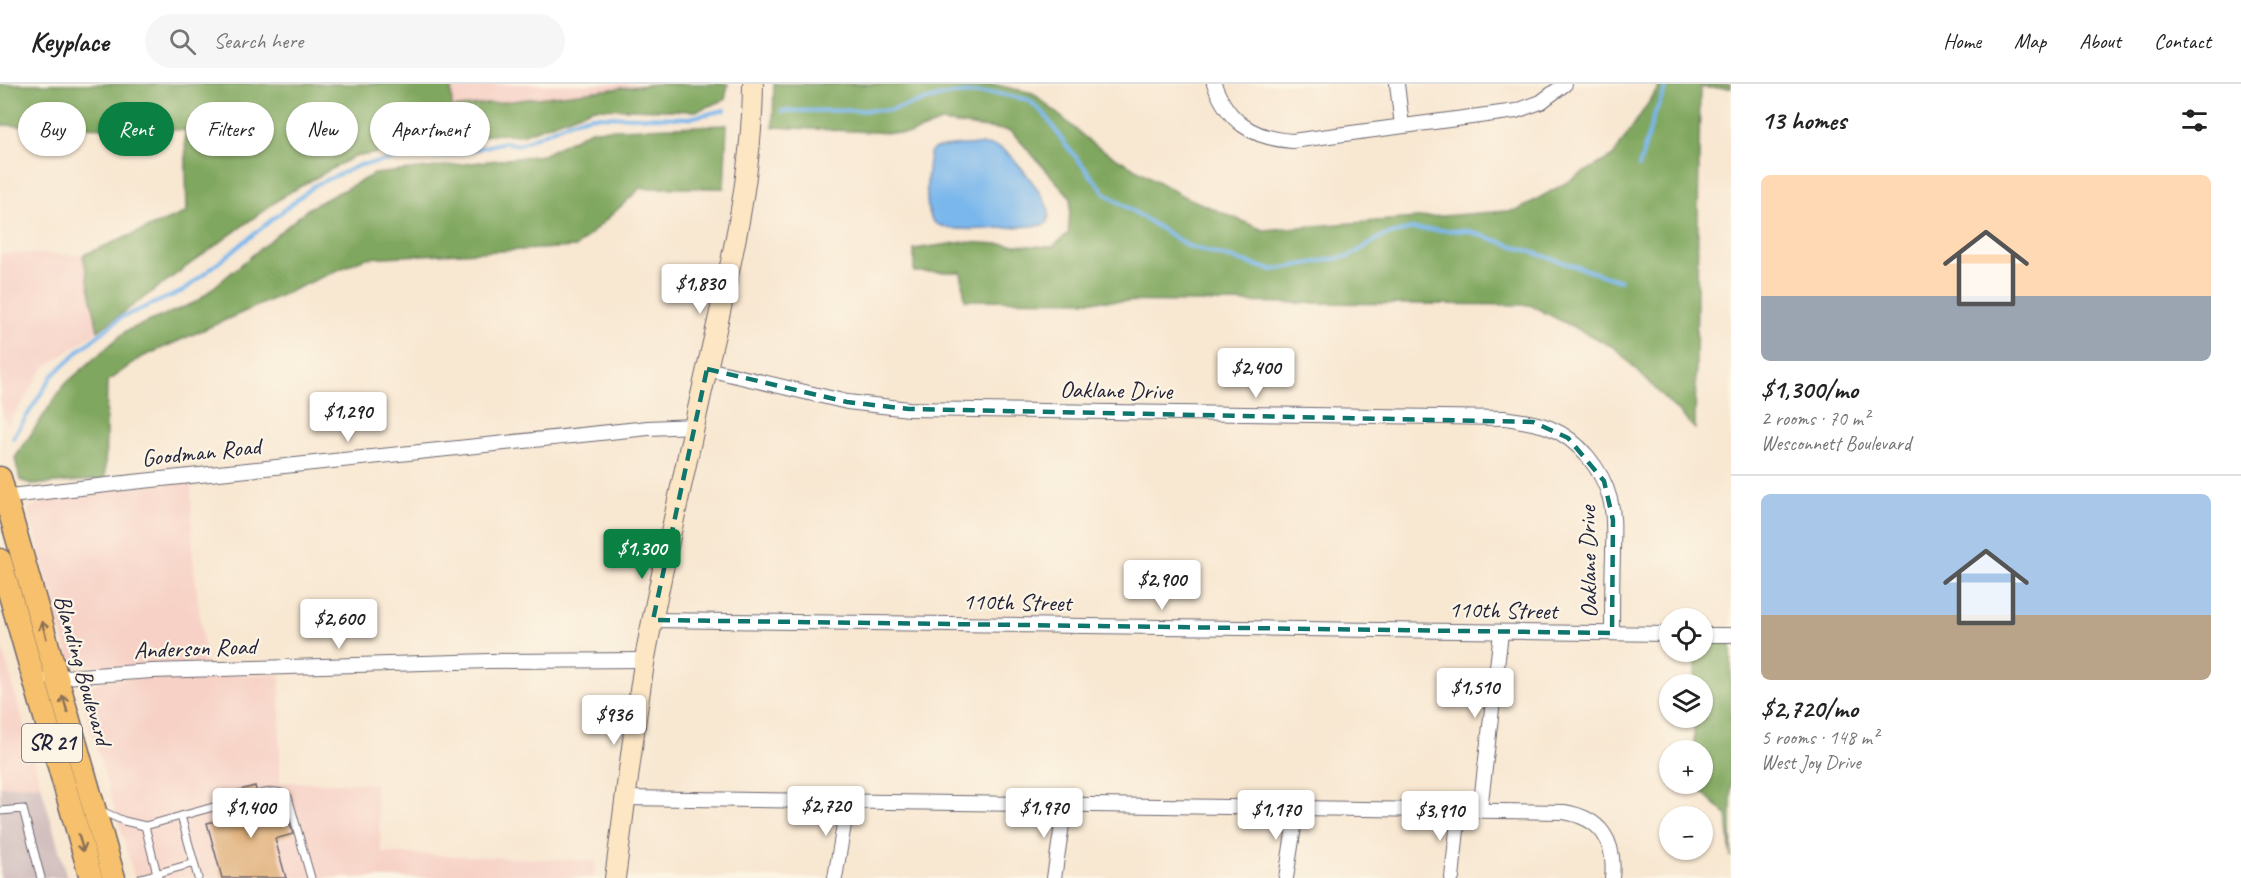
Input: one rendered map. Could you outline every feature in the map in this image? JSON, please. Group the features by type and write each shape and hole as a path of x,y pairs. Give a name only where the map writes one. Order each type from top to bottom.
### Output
{"main road":[{"name":"Blanding Boulevard","path":"2,491 114,878"},
{"name":"Blanding Boulevard","path":"0,560 91,878"}],"street":[{"path":"615,878 652,620 738,232 753,123 753,84"},
{"path":"1214,84 1228,110 1239,124 1254,134 1272,140 1292,141 1516,111 1541,102 1565,84"},
{"path":"1397,84 1402,126"},
{"name":"Oaklane Drive","path":"706,369 847,402 909,409 1505,418 1533,422 1568,438 1594,465 1604,481 1611,501 1613,520 1612,633"},
{"name":"Goodman Road","path":"2,491 192,475 648,428 694,426"},
{"name":"110th Street","path":"652,620 1659,634"},
{"path":"1480,810 1501,633"},
{"path":"1713,635 1731,635"},
{"name":"Anderson Road","path":"34,678 152,671 490,661 645,660"},
{"path":"626,798 1564,812 1579,814 1597,824 1609,842 1614,860 1612,878"},
{"path":"836,878 848,801"},
{"path":"1054,878 1065,805"},
{"path":"1286,878 1297,808"},
{"path":"1452,878 1460,810"}],"lane":[{"path":"257,795 272,791 282,792 288,797 310,878"},
{"path":"94,807 124,821 145,826 235,801"},
{"path":"0,811 24,809 41,878"},
{"path":"181,816 198,878"},
{"path":"145,826 158,876"},
{"path":"141,878 158,876 194,863"}],"highlighted area":[{"path":"707,369 847,402 909,409 1533,422 1568,438 1604,481 1613,520 1612,633 653,620"}],"shaded area":[{"path":"451,84 655,84 490,104 490,102 451,102"},
{"path":"0,253 83,255 98,331 44,368 7,427 0,401"},
{"path":"191,481 193,559 206,665 104,667 70,661 29,509 52,496"},
{"path":"0,640 41,785 0,786"},
{"path":"280,674 280,782 375,784 382,853 597,861 592,878 135,878 80,691 107,679"},
{"path":"41,785 67,878 0,878 0,786"}],"green space":[{"path":"0,84 451,84 452,102 370,102 370,154 353,157 285,195 98,331 83,255 187,212 185,130 174,130 174,102 98,102 98,128 86,127 86,102 18,102 18,125 0,125"},
{"path":"655,84 728,84 725,100 696,111 594,108 522,135 490,135 490,104"},
{"path":"774,84 992,84 1033,93 1094,145 1181,195 1263,230 1518,210 1613,156 1661,84 1731,84 1731,88 1700,88 1695,429 1615,348 1530,305 965,300 961,272 914,272 914,249 964,242 1052,247 1068,234 1071,198 1011,131 941,122 911,134 773,127"},
{"path":"727,125 724,188 641,188 576,247 365,258 140,358 107,382 105,479 32,485 20,480 15,458 64,385 126,331 196,302 309,208 374,174 543,155 591,130"},
{"path":"1713,641 1731,642 1731,858 1727,815 1704,794 1713,794 1713,740 1694,740 1694,728 1713,728 1713,674 1695,674 1695,662 1713,662"}],"water":[{"path":"991,145 1006,152 1020,166 1040,193 1049,210 1048,222 1044,225 954,229 934,222 930,216 927,199 930,153 935,148"}],"building":[{"path":"255,786 256,790 252,793 252,797 259,800 261,808 283,802 293,834 275,839 286,878 222,878 207,823 239,815 236,806 240,803 240,799 233,796 232,792"}],"waterway":[{"path":"1639,167 1654,115 1668,84"},
{"path":"782,111 890,110 950,94 995,93 1029,100 1045,115 1065,144 1106,194 1188,246 1272,270 1350,256 1383,236 1412,229 1468,231 1620,281"},
{"path":"13,438 52,376 81,349 122,317 183,291 315,185 360,165 398,159 447,156 505,142 518,145 572,121 592,116 689,118 725,110"}]}
